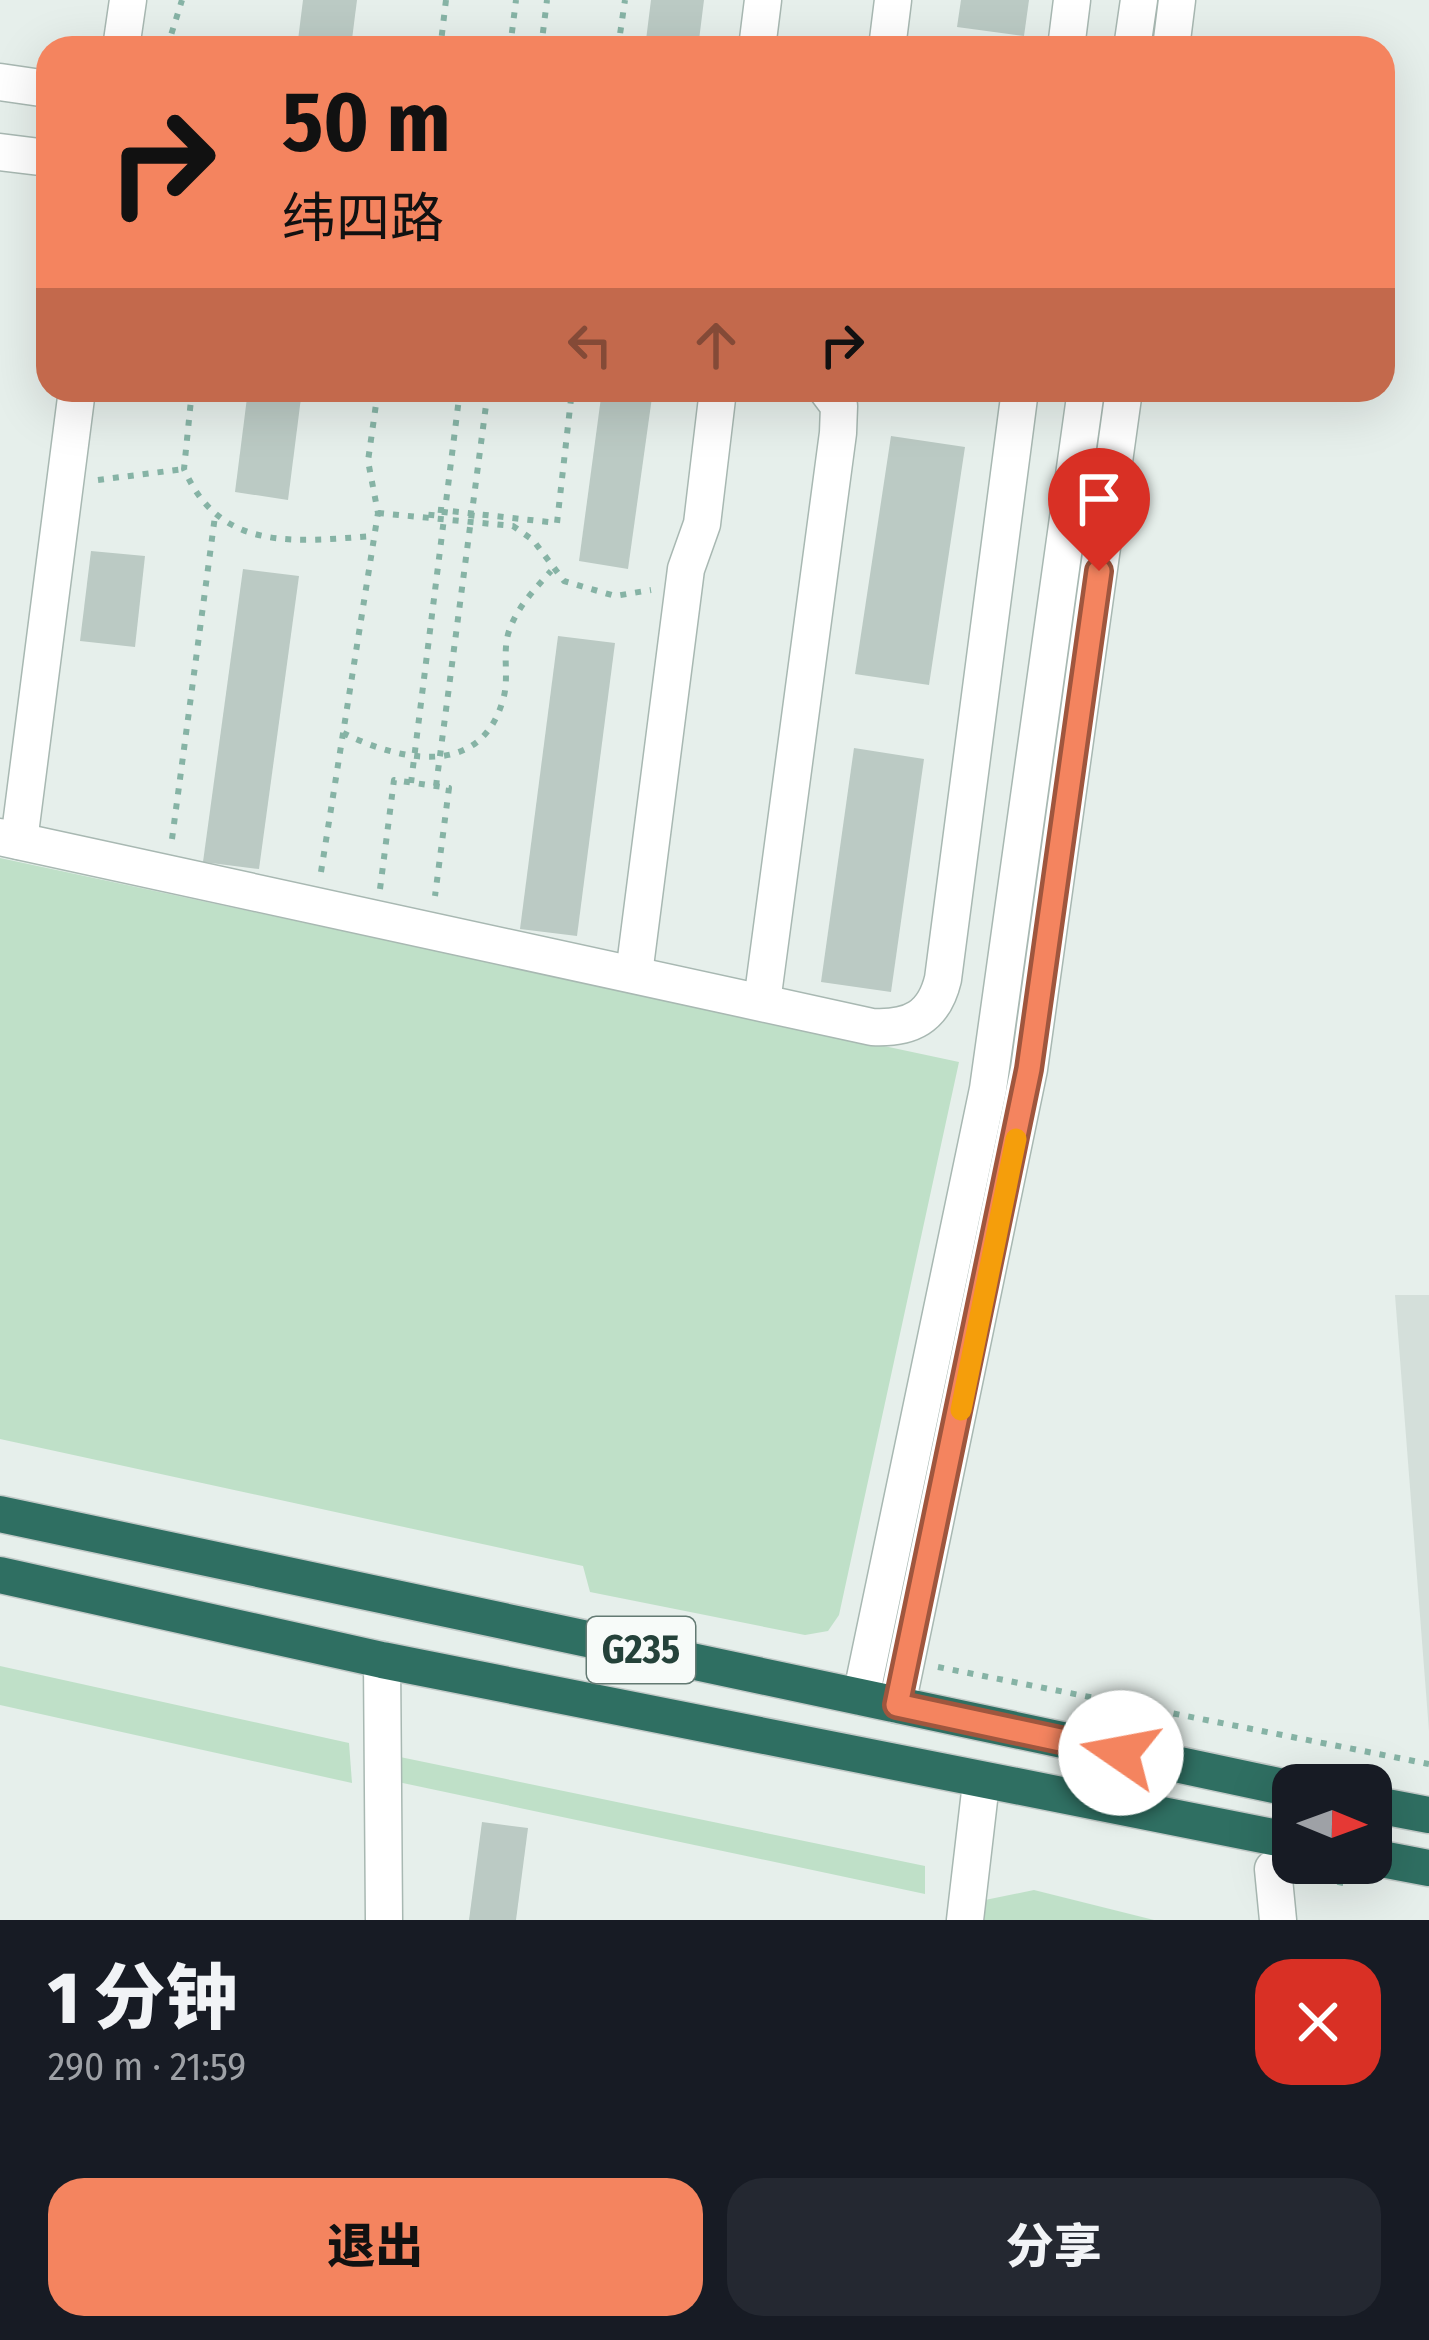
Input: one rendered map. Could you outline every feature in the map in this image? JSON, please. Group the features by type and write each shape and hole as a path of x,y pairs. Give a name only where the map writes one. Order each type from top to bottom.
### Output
{"highway":[{"name":"G235","path":"0,1514 1272,1785"},
{"name":"G235","path":"0,1575 382,1660 981,1783 1272,1852"},
{"path":"1392,1808 1429,1814"},
{"path":"1392,1861 1429,1868"}],"street":[{"path":"123,36 128,0"},
{"path":"758,36 763,0"},
{"path":"888,36 893,0"},
{"path":"1068,36 1072,0"},
{"path":"1134,36 1139,0"},
{"path":"1173,36 1178,0"},
{"path":"0,82 36,87"},
{"path":"0,152 36,156"},
{"path":"75,402 10,839 893,1028 924,1017 938,1000 1018,402"},
{"path":"634,974 684,583 702,524 717,402"},
{"path":"762,1002 838,434 836,402"},
{"path":"879,1701 988,1089 1084,402"},
{"path":"879,1701 907,1661 1029,1069 1122,402"},
{"path":"382,1660 384,1920"},
{"path":"965,1920 981,1783"},
{"path":"1278,1920 1281,1884"}],"path":[{"path":"171,36 182,0"},
{"path":"442,36 446,0"},
{"path":"512,36 516,0"},
{"path":"543,36 547,0"},
{"path":"620,36 625,0"},
{"path":"191,402 184,469 202,501 232,528 298,542 375,536"},
{"path":"315,904 378,513 368,461 376,402"},
{"path":"411,783 458,402"},
{"path":"436,786 486,402"},
{"path":"378,513 431,518 432,509 444,515 556,524 571,402"},
{"path":"65,484 184,469"},
{"path":"167,873 215,516"},
{"path":"471,518 524,531 551,571 564,581 615,596 684,583"},
{"path":"343,734 414,760 440,757 489,728 506,690 510,628 551,571"},
{"path":"377,918 394,780 449,788 431,929"},
{"path":"907,1661 1429,1764"}],"shaded area":[{"path":"1395,1295 1429,1295 1429,1731"}],"green space":[{"path":"0,858 959,1062 839,1615 828,1631 805,1635 590,1592 583,1566 0,1439"},
{"path":"0,1666 349,1743 352,1783 0,1705"},
{"path":"400,1757 925,1866 925,1894 398,1782"},
{"path":"1034,1890 1154,1920 983,1920 985,1900"}],"building":[{"path":"303,0 357,0 352,36 298,36"},
{"path":"651,0 704,0 700,36 646,36"},
{"path":"961,0 1029,0 1024,36 957,27"},
{"path":"246,402 300,402 288,500 235,492"},
{"path":"600,402 651,402 628,569 579,561"},
{"path":"891,436 965,447 929,685 855,674"},
{"path":"91,551 145,556 135,647 80,641"},
{"path":"243,569 299,576 259,869 203,862"},
{"path":"558,636 615,643 577,936 520,929"},
{"path":"854,748 924,759 891,992 821,982"},
{"path":"482,1822 528,1828 516,1920 469,1920"}],"slow traffic":[{"path":"961,1410 1016,1139"}],"route":[{"path":"1099,571 1029,1069 997,1243 897,1705 1121,1753"}]}
